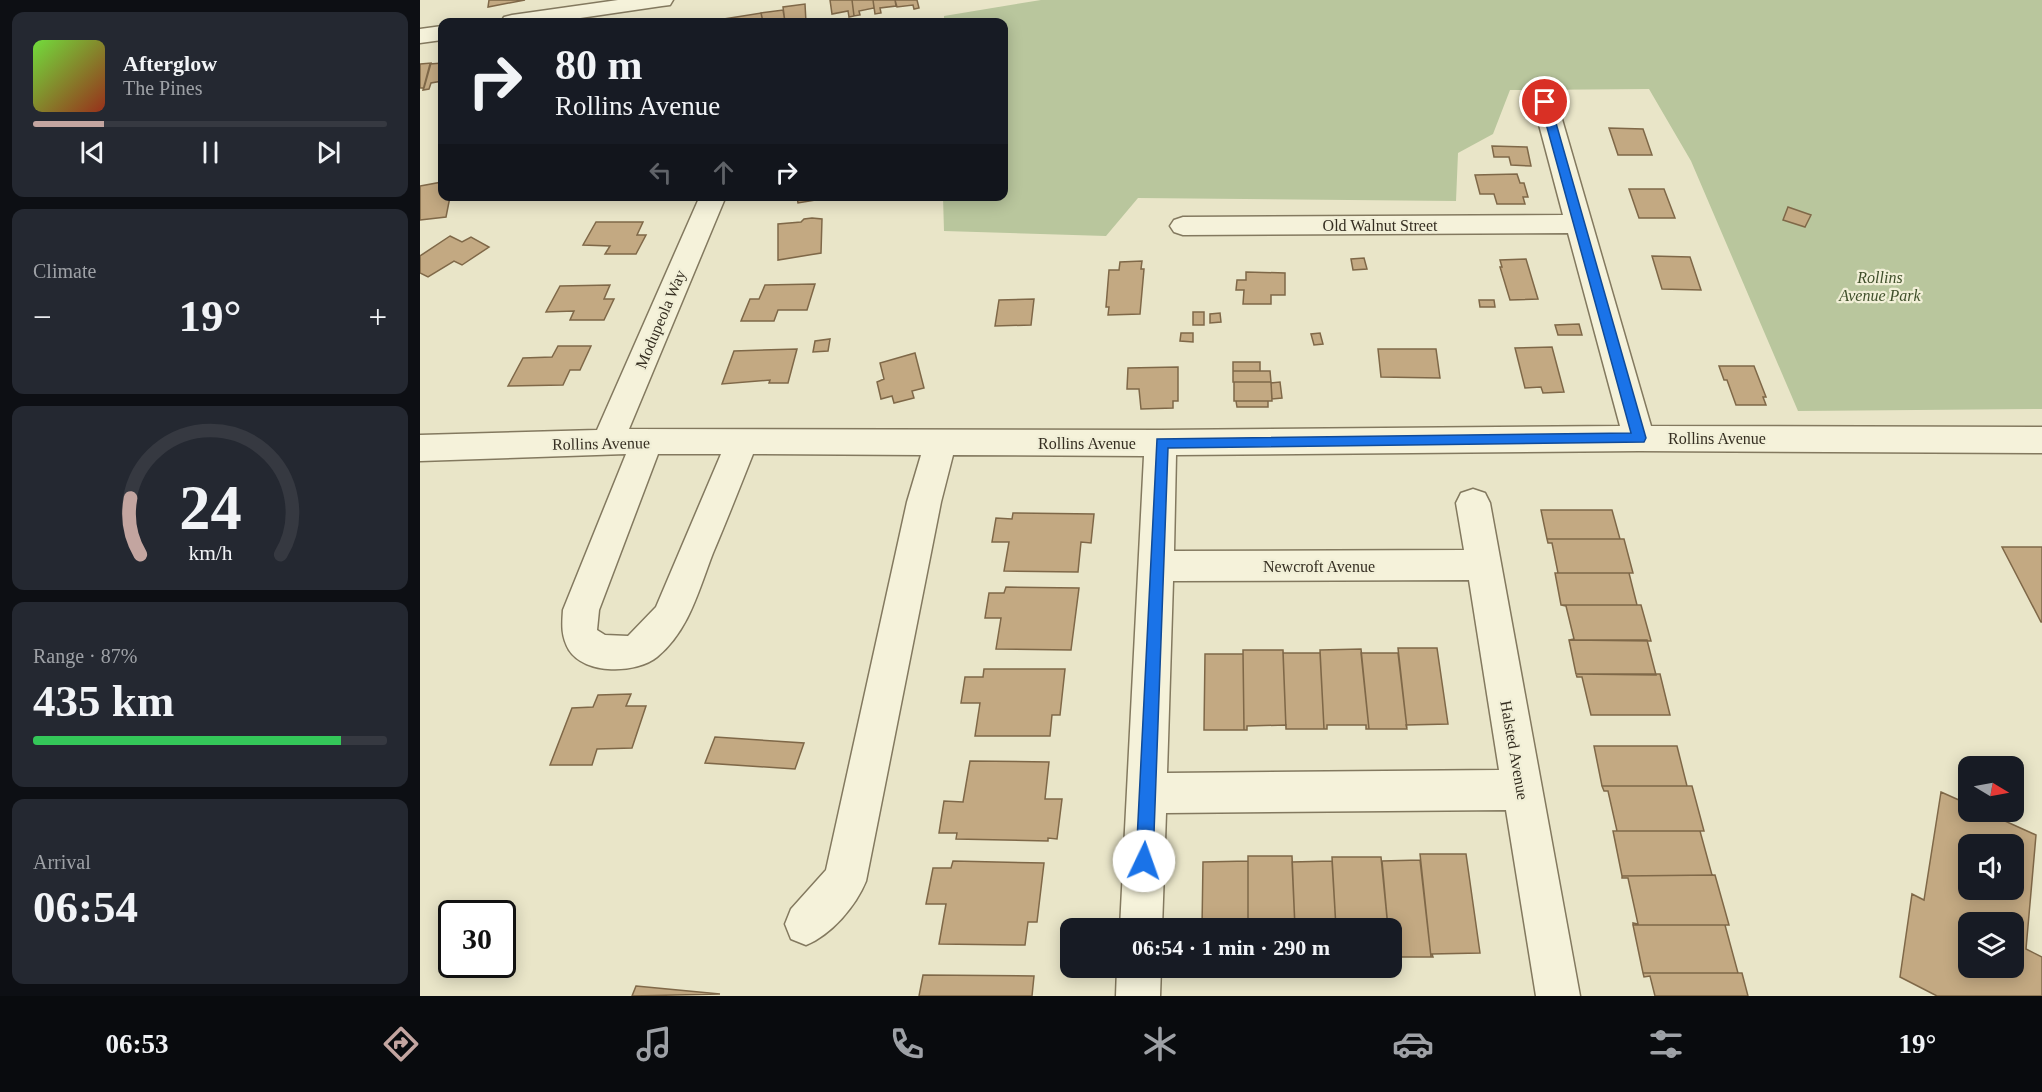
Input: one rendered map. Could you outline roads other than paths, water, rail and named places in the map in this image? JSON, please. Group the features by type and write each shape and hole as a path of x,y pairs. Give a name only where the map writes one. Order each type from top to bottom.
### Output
{"street":[{"path":"529,18 576,7 662,0"},
{"path":"420,36 438,34"},
{"path":"1545,102 1639,438"},
{"name":"Modupeola Way","path":"608,442 711,201"},
{"name":"Old Walnut Street","path":"1183,226 1578,224"},
{"name":"Rollins Avenue","path":"420,448 647,441 1161,443 1639,438 2042,440"},
{"path":"647,441 581,610 580,634 584,641 599,651 614,654 635,651 652,639 670,617 742,441"},
{"path":"806,924 846,881 924,502 941,442"},
{"path":"1142,918 1161,443"},
{"name":"Halsted Avenue","path":"1473,503 1558,996"},
{"name":"Newcroft Avenue","path":"1155,566 1483,565"},
{"path":"1148,793 1522,790"},
{"path":"1138,996 1139,978"}],"park label":[{"name":"Rollins Avenue Park","path":"1880,286"}]}
